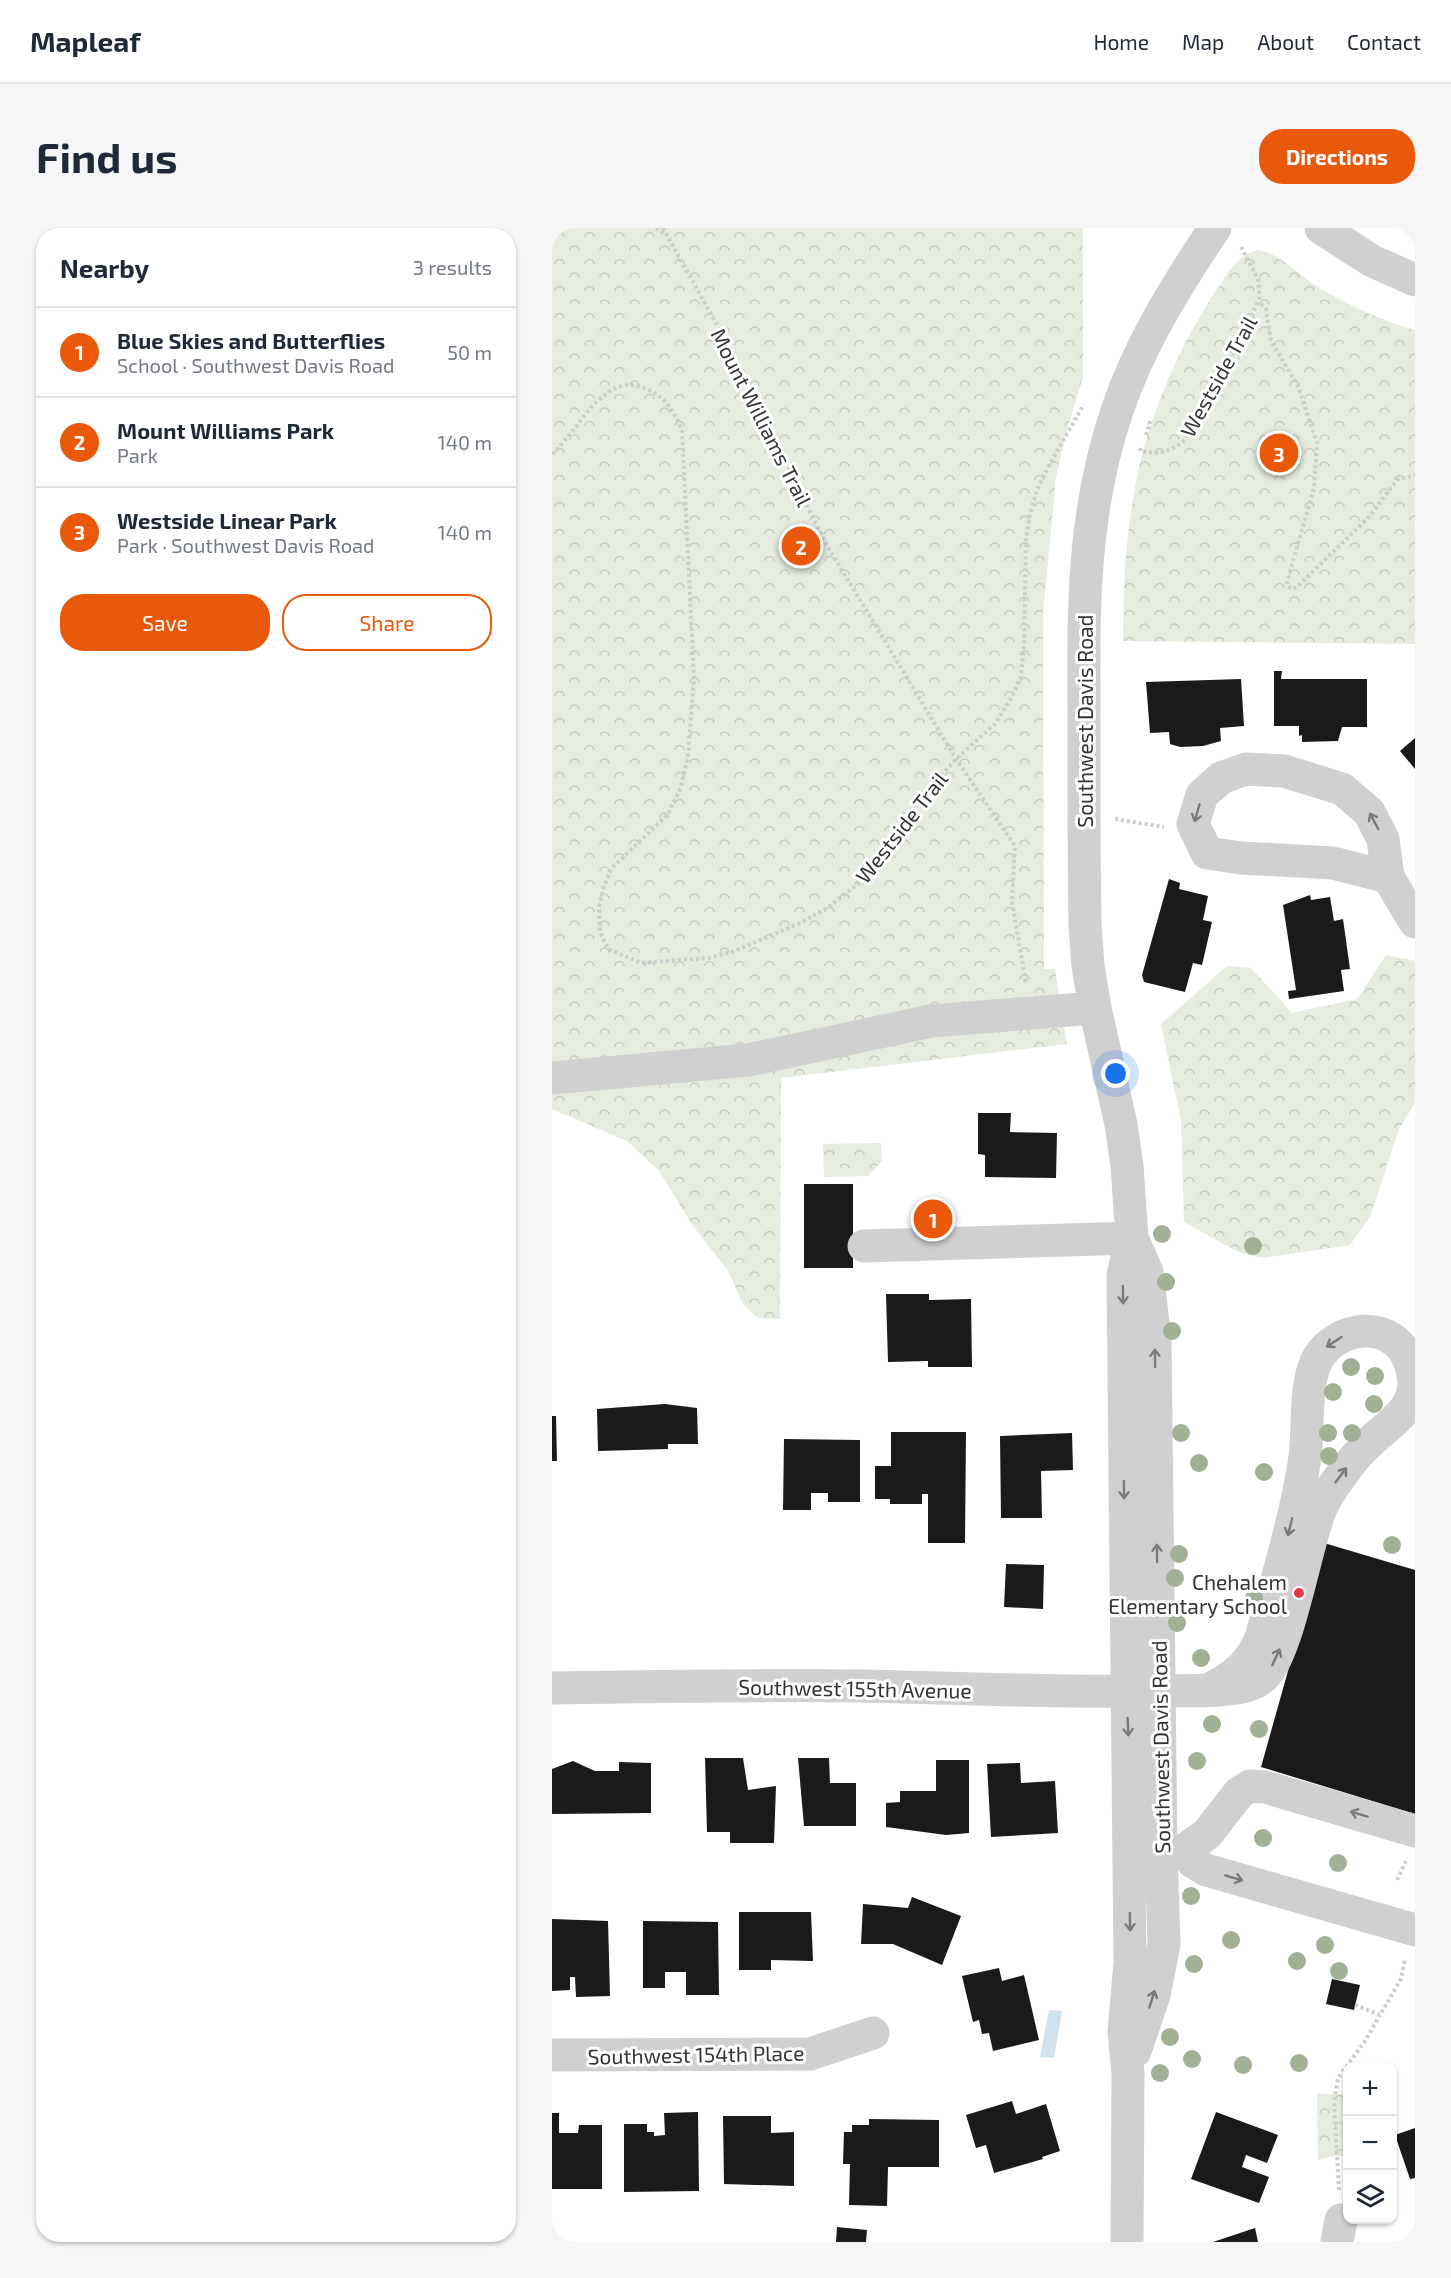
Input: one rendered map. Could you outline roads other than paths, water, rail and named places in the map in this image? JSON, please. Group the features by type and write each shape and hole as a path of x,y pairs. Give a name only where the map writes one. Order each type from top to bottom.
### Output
{"street":[{"path":"1322,228 1372,261 1415,280"},
{"name":"Southwest Davis Road","path":"1158,1852 1126,1691 1123,1275 1132,1238 1127,1166 1121,1124 1095,1008 1088,966 1085,924 1083,644 1086,563 1089,527 1101,468 1117,411 1133,370 1157,320 1180,280 1226,235"},
{"path":"1389,877 1333,863 1241,858 1207,852 1193,824 1202,795 1221,778 1246,769 1284,771 1342,789 1369,812 1383,839 1389,877 1415,922"},
{"path":"552,1078 748,1060 931,1021 1095,1008"},
{"path":"864,1246 1132,1238"},
{"name":"Southwest Davis Road","path":"1127,2242 1128,2074 1124,2031 1130,1963 1158,1852 1159,1691 1155,1340 1147,1272 1132,1238"},
{"name":"Southwest 155th Avenue","path":"552,1688 861,1686 1159,1691 1228,1689 1253,1684 1269,1671 1278,1655 1311,1536 1329,1492 1368,1443 1409,1407 1414,1392 1411,1361 1402,1347 1389,1335 1375,1331 1356,1332 1340,1337 1325,1348 1315,1364 1310,1388 1305,1455 1298,1494 1261,1638 1254,1654 1242,1670 1210,1689"},
{"path":"1158,1852 1208,1834 1239,1793 1250,1786 1265,1787 1415,1831"},
{"path":"1158,1852 1193,1862 1206,1870 1411,1941"},
{"name":"Southwest 154th Place","path":"552,2055 810,2054 873,2032"}],"water":[{"path":"1049,2010 1062,2011 1054,2058 1040,2057"}],"place":[{"name":"Westside Linear Park","path":"1279,453"},
{"name":"Mount Williams Park","path":"801,546"},
{"name":"Blue Skies and Butterflies","path":"933,1219"},
{"name":"Chehalem Elementary School","path":"1299,1593"}]}
